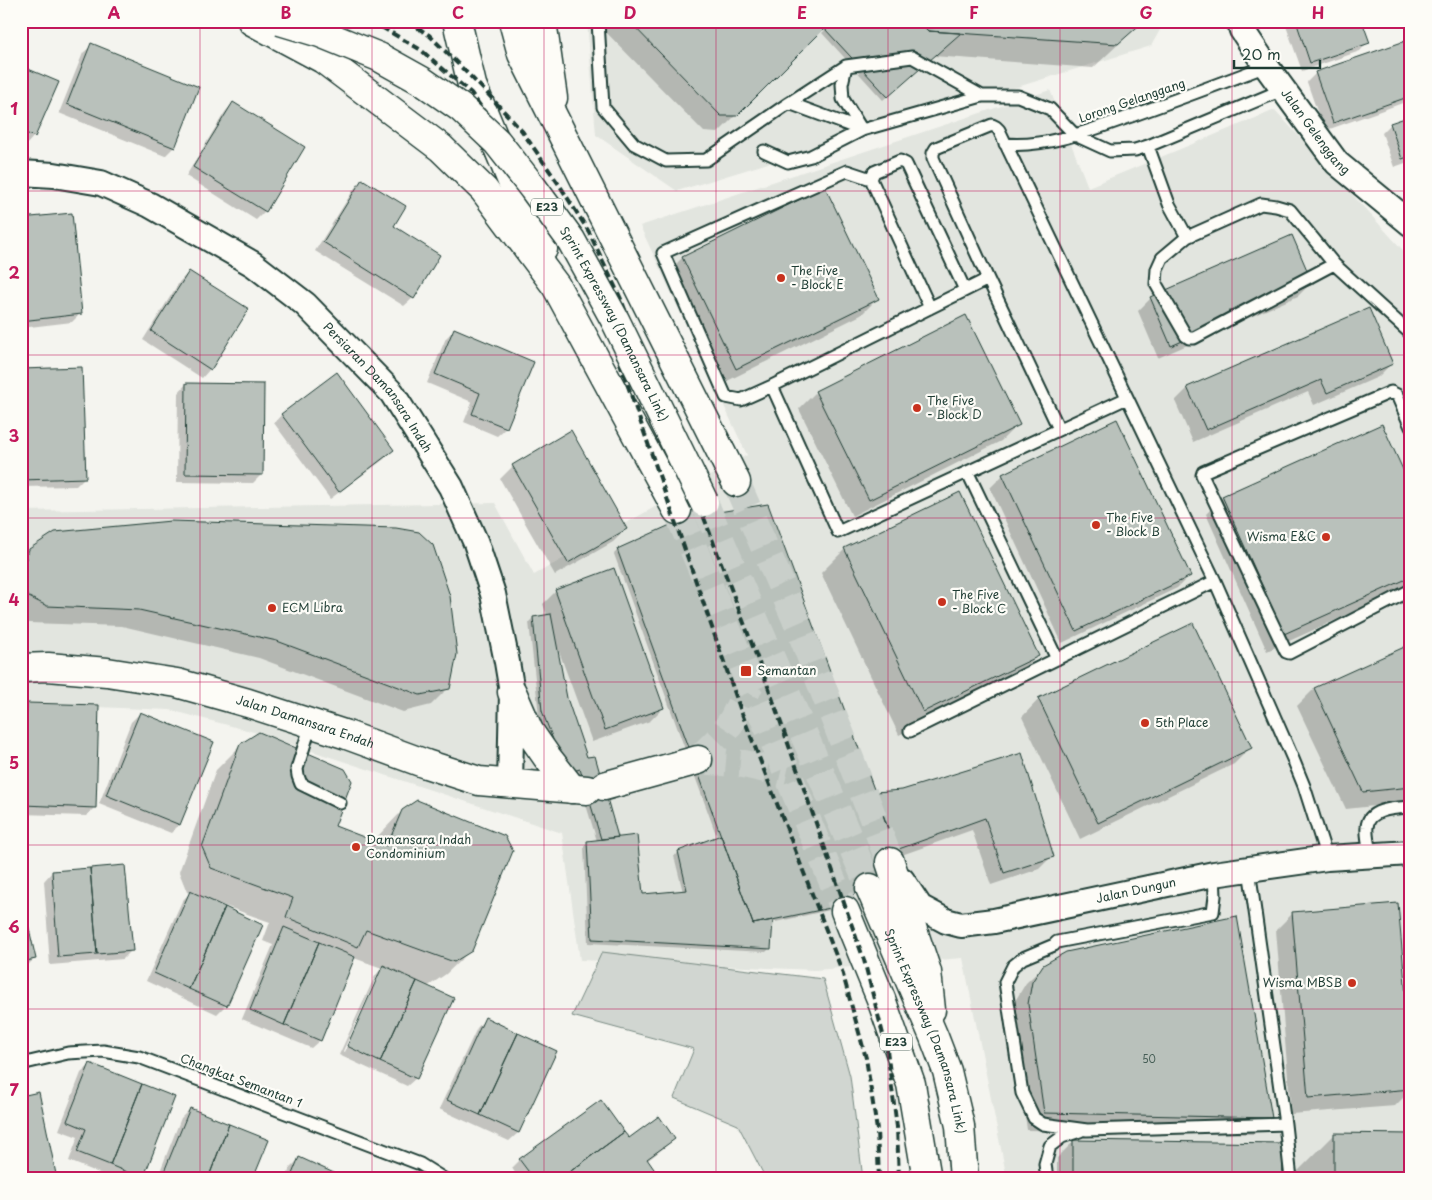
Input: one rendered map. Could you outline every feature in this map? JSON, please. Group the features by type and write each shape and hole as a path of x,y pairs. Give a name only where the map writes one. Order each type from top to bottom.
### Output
{"main road":[{"path":"252,21 323,59 441,148 484,190 556,286 677,510"},
{"name":"Sprint Expressway (Damansara Link)","path":"280,21 320,33 379,56 414,76 461,108 497,142 571,240 615,320 704,502"},
{"path":"457,21 472,85 518,196 553,271 556,286"},
{"path":"513,21 522,54 736,482"},
{"path":"542,21 557,124"},
{"name":"Jalan Damansara Endah","path":"21,668 48,667 107,672 177,683 248,703 479,781 587,788 698,760"},
{"path":"512,692 530,731 547,757 587,788"},
{"name":"E23","path":"890,862 927,972 934,1037"},
{"name":"Sprint Expressway (Damansara Link)","path":"870,888 947,1071 960,1126 964,1179"},
{"name":"E23","path":"845,911 881,999 912,1084 927,1179"}],"street":[{"name":"Jalan Gelenggang","path":"1239,21 1242,30 1282,90 1338,163 1411,224"},
{"name":"Persiaran Damansara Indah","path":"21,173 54,175 102,183 150,205 253,264 305,304 392,393 451,487 476,544 493,594 512,692 510,784"},
{"name":"Jalan Dungun","path":"890,862 920,907 946,921 961,925 994,921 1214,874 1327,858 1411,854"}],"lane":[{"path":"598,21 603,107 634,144 666,161 706,160 846,66 912,58 982,96"},
{"path":"846,66 842,84 843,99 862,130"},
{"name":"Lorong Gelanggang","path":"1075,135 1266,66"},
{"name":"Lorong Gelanggang","path":"1075,135 1110,151 1134,150 1148,146 1282,90"},
{"path":"764,151 788,162 811,156 862,130 982,96 1018,96 1050,109 1075,135"},
{"path":"789,103 862,130"},
{"path":"1059,429 988,279 934,158 936,148 992,125 999,130 1215,582 1294,759 1327,858"},
{"path":"1005,144 1020,145 1075,135"},
{"path":"1148,146 1168,204 1187,238"},
{"path":"871,179 874,172 883,168 900,161 906,164 965,290"},
{"path":"930,308 871,179 847,170 662,253 726,397 741,400 772,386 930,308 965,290 988,279"},
{"path":"1334,264 1194,338 1186,336 1156,284 1157,269 1162,258 1187,238 1261,204 1276,206 1290,210 1334,264 1411,334"},
{"path":"772,386 838,532 1127,398"},
{"path":"1411,427 1397,395 1391,392 1204,472 1202,475 1286,652 1289,653 1411,590"},
{"path":"968,473 1057,659"},
{"path":"910,731 1215,582"},
{"path":"311,724 297,769 298,776 301,784 340,803"},
{"path":"1370,856 1367,826 1372,816 1382,810 1411,806"},
{"path":"1249,869 1291,1179"},
{"path":"1214,874 1215,896 1213,912 1057,942 1024,958 1013,966 1005,982 1022,1094 1034,1118 1043,1124 1087,1130 1285,1124"},
{"name":"Changkat Semantan 1","path":"21,1064 68,1053 103,1051 139,1057 420,1164 444,1179"},
{"path":"1047,1179 1046,1164 1050,1146 1062,1137 1087,1130"}],"shaded area":[{"path":"587,21 1165,21 1151,46 677,191 596,135"},
{"path":"1050,90 1088,187 1275,110 1411,259 1411,1179 1007,1179 963,958 815,970 580,960 562,833 254,732 170,710 21,704 21,511 495,503 534,575 747,455 640,226"},
{"path":"602,952 823,979 850,1076 863,1179 766,1179 738,1125 674,1098 694,1049 572,1016"}],"building":[{"path":"629,21 832,21 737,116 721,116"},
{"path":"832,21 919,21 928,31 961,33 888,97 825,29"},
{"path":"919,21 1144,21 1118,44 928,31"},
{"path":"1296,21 1362,21 1370,43 1310,63"},
{"path":"1411,39 1411,96 1333,123 1315,72"},
{"path":"91,43 199,87 175,148 67,104"},
{"path":"21,66 59,82 35,137 21,131"},
{"path":"233,102 305,147 266,212 193,167"},
{"path":"1411,116 1411,156 1402,159 1390,123"},
{"path":"362,179 406,206 394,226 440,255 414,299 323,242"},
{"name":"The Five - Block E","path":"825,187 879,299 736,369 682,257"},
{"path":"72,213 82,314 21,321 21,218"},
{"path":"1292,235 1313,284 1171,346 1150,297"},
{"path":"189,271 249,309 211,370 151,331"},
{"path":"1369,308 1393,364 1327,393 1321,380 1206,430 1187,387"},
{"name":"The Five - Block D","path":"966,315 1020,425 869,500 815,391"},
{"path":"454,328 534,362 507,428 472,414 480,393 435,374"},
{"path":"82,367 86,478 21,480 21,369"},
{"path":"337,372 394,450 339,492 281,414"},
{"path":"186,383 264,384 263,475 185,474"},
{"name":"The Five - Block B","path":"1117,419 1191,576 1076,631 1002,474"},
{"name":"Wisma E&C","path":"1382,424 1411,487 1411,577 1284,634 1222,496"},
{"path":"571,430 627,529 568,563 512,465"},
{"name":"The Five - Block C","path":"960,492 1039,656 923,712 844,548"},
{"name":"Semantan","path":"768,504 900,864 835,907 753,924 617,549 688,517"},
{"name":"ECM Libra","path":"171,521 396,528 419,532 433,545 450,596 457,654 450,689 420,695 277,641 139,610 47,606 27,596 23,572 29,549 55,532"},
{"path":"614,568 664,708 605,730 555,590"},
{"path":"551,614 567,698 587,757 595,756 618,837 601,839 580,769 566,773 542,711 533,617"},
{"name":"5th Place","path":"1193,623 1252,748 1098,823 1038,698"},
{"path":"1411,644 1411,787 1363,792 1314,688"},
{"path":"27,703 99,705 96,808 23,805"},
{"path":"140,712 214,742 180,825 106,795"},
{"name":"Damansara Indah Condominium","path":"259,732 345,769 352,781 335,826 387,846 402,810 417,800 505,836 513,851 472,951 454,962 366,930 358,947 286,917 293,898 211,868 202,847 240,744"},
{"path":"1022,753 1054,857 1004,873 985,818 896,850 875,792 902,790"},
{"path":"637,835 643,894 687,890 678,851 721,835 753,924 773,920 771,949 592,939 587,841"},
{"path":"125,865 133,951 97,954 90,868"},
{"path":"90,868 97,954 58,957 52,871"},
{"path":"190,891 225,907 189,989 154,973"},
{"path":"21,894 36,959 21,962"},
{"name":"Wisma MBSB","path":"1398,903 1411,1054 1411,1089 1308,1098 1292,912"},
{"path":"225,907 263,925 227,1006 189,989"},
{"path":"1237,916 1272,1118 1044,1113 1028,1004 1032,982 1043,965 1066,952"},
{"path":"284,927 319,942 284,1025 250,1010"},
{"path":"319,942 355,957 321,1041 284,1025"},
{"path":"383,965 417,981 380,1062 347,1046"},
{"path":"417,981 454,998 417,1079 380,1062"},
{"path":"485,1017 518,1033 480,1115 447,1100"},
{"path":"518,1033 557,1051 519,1133 480,1115"},
{"path":"90,1063 142,1084 110,1165 77,1152 86,1129 67,1121"},
{"path":"142,1084 175,1097 143,1179 110,1165"},
{"path":"39,1092 57,1179 21,1179 21,1096"},
{"path":"601,1100 624,1132 560,1179 534,1179 519,1159"},
{"path":"190,1108 229,1124 208,1179 161,1179"},
{"path":"659,1116 675,1139 647,1159 656,1172 648,1179 560,1179 624,1132 629,1138"},
{"path":"229,1124 269,1140 253,1179 208,1179"},
{"path":"1334,1133 1411,1134 1411,1179 1334,1179"},
{"path":"1073,1140 1282,1143 1283,1179 1073,1179"},
{"path":"299,1157 347,1179 290,1179"}],"tunnel":[{"path":"736,482 798,624 890,862"},
{"path":"704,502 870,888"},
{"path":"677,510 845,911"},
{"path":"698,760 721,737 733,719 750,684"},
{"path":"698,760 744,764 787,774"}],"railway":[{"path":"371,21 421,50 471,93 506,142 576,254 604,317 741,711 842,971 866,1058 877,1130 879,1179"},
{"path":"407,21 429,35 522,131 589,232 621,299 769,689 864,960 887,1050 897,1127 899,1179"}],"place":[{"name":"The Five - Block E","path":"781,278"},
{"name":"The Five - Block D","path":"917,408"},
{"name":"The Five - Block B","path":"1096,525"},
{"name":"Wisma E&C","path":"1326,537"},
{"name":"The Five - Block C","path":"942,602"},
{"name":"ECM Libra","path":"272,608"},
{"name":"Semantan","path":"746,671"},
{"name":"5th Place","path":"1145,723"},
{"name":"Damansara Indah Condominium","path":"356,847"},
{"name":"Wisma MBSB","path":"1352,983"}]}
